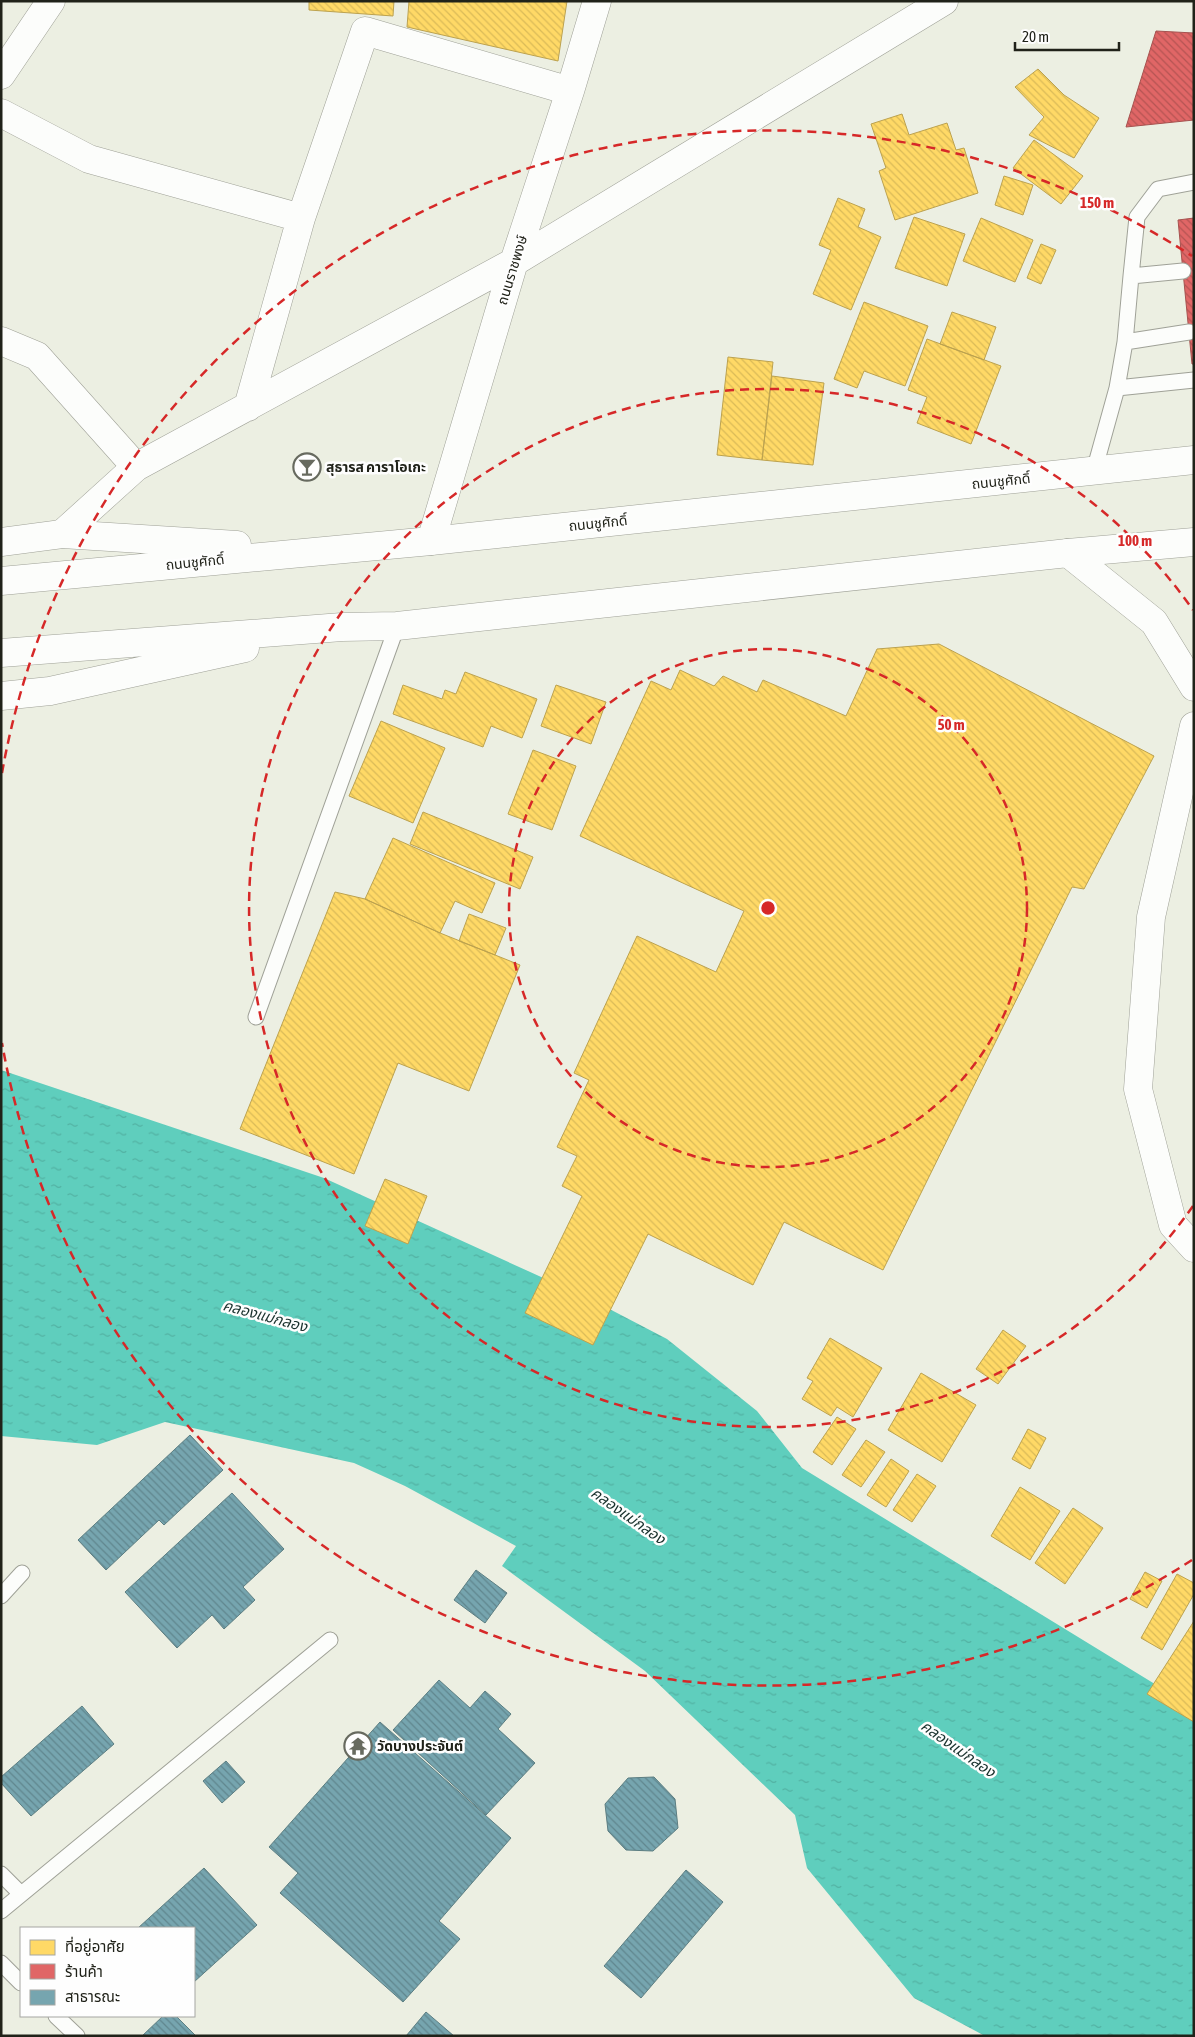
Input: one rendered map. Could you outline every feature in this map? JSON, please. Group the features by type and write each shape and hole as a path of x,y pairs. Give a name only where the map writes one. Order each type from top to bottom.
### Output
{"main road":[{"path":"1,74 51,1"},
{"name":"ถนนราชพงษ์","path":"431,541 514,262 570,92 597,1"},
{"path":"62,534 136,467 514,262 944,1"},
{"path":"248,407 301,218 365,31 570,92"},
{"path":"1,113 89,159 301,218"},
{"path":"1,341 37,356 136,467"},
{"name":"ถนนชูศักดิ์","path":"1,581 318,550 431,541 1194,460"},
{"path":"1,542 62,534 318,550"},
{"path":"1,653 342,626 397,626 1068,553 1194,542"},
{"path":"1068,553 1154,622 1194,687"},
{"path":"1,696 50,691 342,626"},
{"path":"1194,726 1151,917 1138,1089 1173,1225 1194,1248"}],"lane":[{"path":"1094,471 1117,388 1125,342 1137,217 1158,189 1194,182"},
{"path":"1131,276 1183,271"},
{"path":"1125,342 1189,332"},
{"path":"1117,388 1194,380"},
{"path":"256,1017 397,626"},
{"path":"1,1596 22,1573"},
{"path":"1,1911 330,1640"},
{"path":"1,1874 21,1894"},
{"path":"1,1963 20,1981"},
{"path":"57,2017 77,2036"}],"water":[{"name":"คลองแม่กลอง","path":"1,1070 324,1178 596,1302 667,1339 757,1411 802,1468 1194,1708 1194,2036 985,2036 914,1998 807,1868 795,1815 645,1671 502,1566 516,1546 405,1486 354,1463 165,1422 97,1445 1,1436"}],"building: ที่อยู่อาศัย":[{"path":"309,1 394,1 393,16 309,10"},
{"path":"409,1 567,1 558,61 407,27"},
{"path":"1038,69 1064,95 1099,118 1074,158 1029,135 1044,117 1015,87"},
{"path":"902,114 909,135 947,123 956,150 964,148 978,193 895,220 879,171 886,168 871,124"},
{"path":"1034,140 1083,176 1061,204 1013,168"},
{"path":"1004,176 1033,185 1023,215 995,205"},
{"path":"838,198 865,209 858,227 881,237 851,310 813,294 831,250 819,245"},
{"path":"914,217 965,234 947,286 895,268"},
{"path":"981,218 1033,240 1015,282 963,261"},
{"path":"1041,244 1056,250 1041,284 1027,278"},
{"path":"864,302 928,326 905,386 864,371 857,388 834,379"},
{"path":"952,312 996,327 984,360 940,344"},
{"path":"927,339 1001,366 971,444 917,423 927,397 908,390"},
{"path":"728,357 773,362 762,460 717,455"},
{"path":"772,376 824,383 813,465 762,460"},
{"path":"939,644 1154,756 1084,889 1072,887 883,1270 784,1222 753,1285 648,1234 593,1345 525,1313 582,1196 562,1186 577,1156 557,1147 589,1080 574,1073 637,936 716,972 744,911 580,836 651,681 671,690 680,670 714,686 723,676 757,692 763,680 846,716 877,649"},
{"path":"465,672 537,699 522,738 491,726 483,747 393,714 403,685 442,699 445,690 456,694"},
{"path":"556,685 606,702 591,744 541,726"},
{"path":"381,721 445,748 413,823 349,796"},
{"path":"533,750 576,766 552,830 508,814"},
{"path":"423,812 533,857 520,889 410,844"},
{"path":"393,838 495,883 482,913 455,901 440,933 365,899"},
{"path":"335,892 365,899 440,933 520,965 469,1091 398,1063 354,1174 240,1129"},
{"path":"469,914 506,928 495,955 459,941"},
{"path":"385,1179 427,1196 408,1244 365,1226"},
{"path":"1003,1330 1026,1346 998,1384 976,1369"},
{"path":"830,1338 882,1368 853,1417 837,1407 831,1416 802,1399 813,1381 807,1378"},
{"path":"921,1373 976,1405 942,1462 888,1430"},
{"path":"837,1417 856,1429 832,1465 813,1452"},
{"path":"1028,1429 1046,1438 1030,1469 1012,1459"},
{"path":"866,1440 885,1452 861,1487 842,1475"},
{"path":"891,1459 909,1471 886,1507 867,1495"},
{"path":"917,1474 936,1486 912,1522 893,1510"},
{"path":"1020,1487 1060,1511 1030,1560 991,1536"},
{"path":"1073,1508 1103,1528 1065,1584 1035,1563"},
{"path":"1145,1572 1162,1581 1147,1608 1130,1599"},
{"path":"1177,1574 1194,1583 1194,1594 1162,1650 1141,1638"},
{"path":"1194,1621 1194,1722 1147,1694"}],"building: ร้านค้า":[{"path":"1156,31 1194,33 1194,120 1126,127"},
{"path":"1194,218 1194,364 1192,364 1178,220"}],"building: สาธารณะ":[{"path":"190,1435 223,1470 164,1525 159,1520 106,1570 78,1540"},
{"path":"232,1493 284,1549 243,1587 255,1600 224,1629 212,1615 177,1648 125,1592"},
{"path":"476,1570 507,1593 485,1623 454,1600"},
{"path":"439,1680 470,1708 485,1691 511,1714 498,1729 535,1763 486,1815 393,1730"},
{"path":"82,1706 114,1744 31,1816 1,1783 1,1777"},
{"path":"380,1722 511,1838 439,1921 460,1939 403,2002 280,1893 298,1873 269,1847"},
{"path":"226,1761 245,1782 222,1803 203,1781"},
{"path":"654,1777 675,1799 678,1828 653,1851 626,1850 608,1831 605,1804 628,1778"},
{"path":"204,1868 257,1925 195,1981 195,1927 139,1927"},
{"path":"686,1870 723,1902 641,1998 604,1966"},
{"path":"426,2012 454,2036 406,2036"},
{"path":"162,2017 177,2017 196,2036 142,2036"}],"place":[{"name":"สุธารส คาราโอเกะ","path":"307,467"},
{"name":"วัดบางประจันต์","path":"358,1746"}]}
